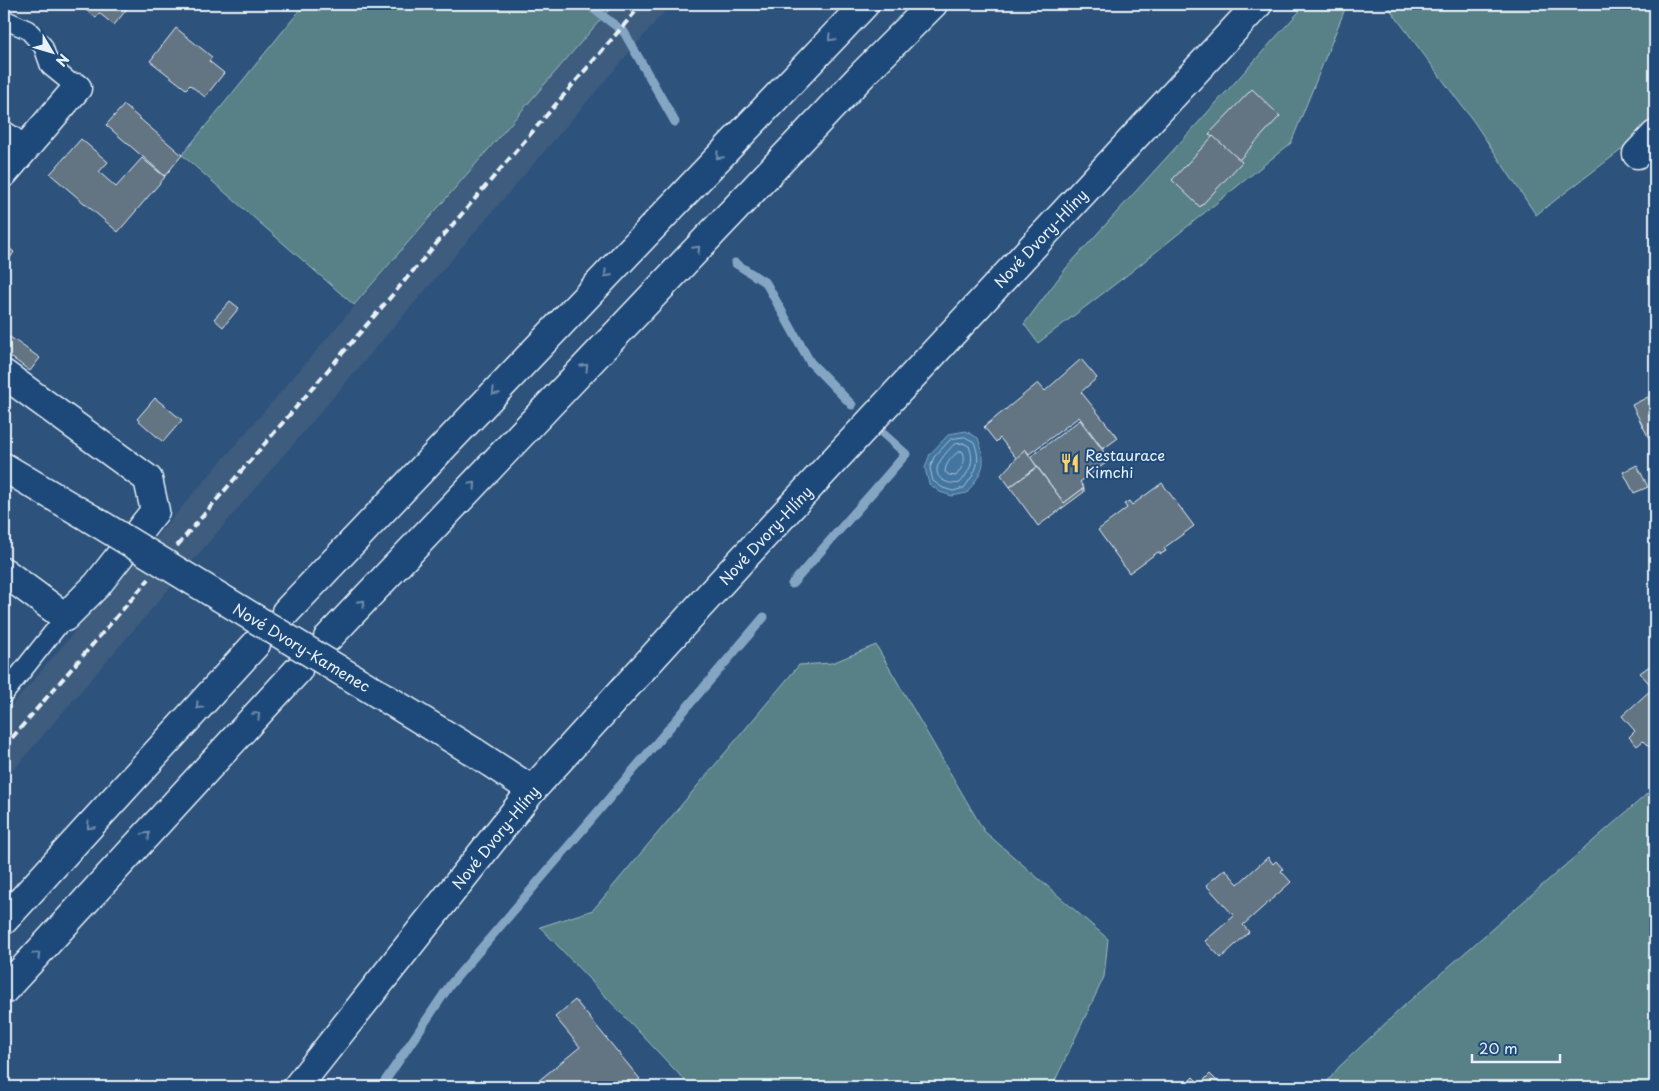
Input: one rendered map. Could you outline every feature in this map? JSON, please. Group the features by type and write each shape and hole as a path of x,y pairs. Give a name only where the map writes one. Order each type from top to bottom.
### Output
{"main road":[{"path":"286,612 865,4"},
{"path":"328,638 865,72 933,4"},
{"name":"Nové Dvory-Hlíny","path":"297,1087 532,790 750,550 1258,4"},
{"path":"4,172 77,88"},
{"path":"1637,154 1655,135"},
{"path":"4,374 148,479 155,510 97,585 65,617 4,572"},
{"name":"Nové Dvory-Kamenec","path":"4,467 474,752 532,790"},
{"path":"4,920 256,644"},
{"path":"4,990 298,670"}],"lane":[{"path":"4,21 28,30 43,46 50,66 77,88"},
{"path":"4,130 28,146"},
{"path":"4,694 65,617"}],"shaded area":[{"path":"614,4 671,4 4,781 4,714"}],"green space":[{"path":"305,4 614,4 354,305 182,155"},
{"path":"1306,4 1347,4 1291,143 1131,272 1038,343 1024,324 1067,267"},
{"path":"1386,4 1655,4 1655,118 1629,144 1536,215 1474,122"},
{"path":"876,645 984,831 1108,939 1104,977 1052,1087 691,1087 540,927 593,910 799,665 832,663"},
{"path":"1655,787 1655,1087 1323,1087 1339,1067 1407,1003"}],"water":[{"path":"966,431 978,438 983,455 982,467 977,479 967,493 952,496 940,492 929,484 925,468 930,454 949,434"}],"building":[{"path":"78,4 131,4 114,25 99,13 96,18"},
{"path":"176,28 212,57 209,61 224,73 205,97 190,85 186,89 150,61"},
{"path":"1252,89 1280,116 1239,160 1209,134"},
{"path":"124,105 182,155 165,176 106,125"},
{"path":"1213,136 1242,162 1200,207 1172,180"},
{"path":"81,139 108,162 99,172 116,187 142,158 165,177 118,232 50,174"},
{"path":"4,244 14,252 4,267"},
{"path":"230,301 239,308 223,327 214,319"},
{"path":"10,337 40,358 30,371 4,352 4,345"},
{"path":"1081,359 1097,378 1081,392 1118,438 1103,449 1079,417 1029,454 1025,449 1017,459 1000,438 996,442 984,427 1038,383 1045,391"},
{"path":"1648,397 1655,412 1655,450 1632,405"},
{"path":"155,398 182,420 163,442 137,419"},
{"name":"Restaurace Kimchi","path":"1080,420 1110,460 1080,482 1084,488 1064,503 1030,457"},
{"path":"1025,449 1037,467 1010,487 1001,475"},
{"path":"1637,465 1648,487 1634,493 1623,472"},
{"path":"1037,467 1064,503 1084,488 1084,492 1038,526 1010,487"},
{"path":"1162,483 1194,526 1164,548 1166,551 1161,554 1158,552 1129,573 1098,530 1127,508 1124,504 1129,501 1132,505"},
{"path":"1655,662 1655,742 1649,747 1643,741 1637,746 1629,737 1635,731 1622,716 1653,688 1640,673"},
{"path":"1268,857 1273,864 1276,861 1283,869 1281,871 1291,882 1243,925 1249,932 1221,958 1205,941 1234,916 1206,885 1225,869 1238,884"},
{"path":"575,1000 640,1079 629,1087 532,1086 580,1047 555,1017"},
{"path":"1210,1074 1223,1087 1183,1087 1193,1077 1200,1084"}],"waterway":[{"path":"587,4 624,32 675,122"},
{"path":"735,263 766,283 810,362 852,405"},
{"path":"792,584 906,454 879,430"},
{"path":"381,1087 450,985 764,617"}],"railway":[{"path":"177,546 642,4"},
{"path":"4,747 149,579"}],"place":[{"name":"Restaurace Kimchi","path":"1070,463"}]}
